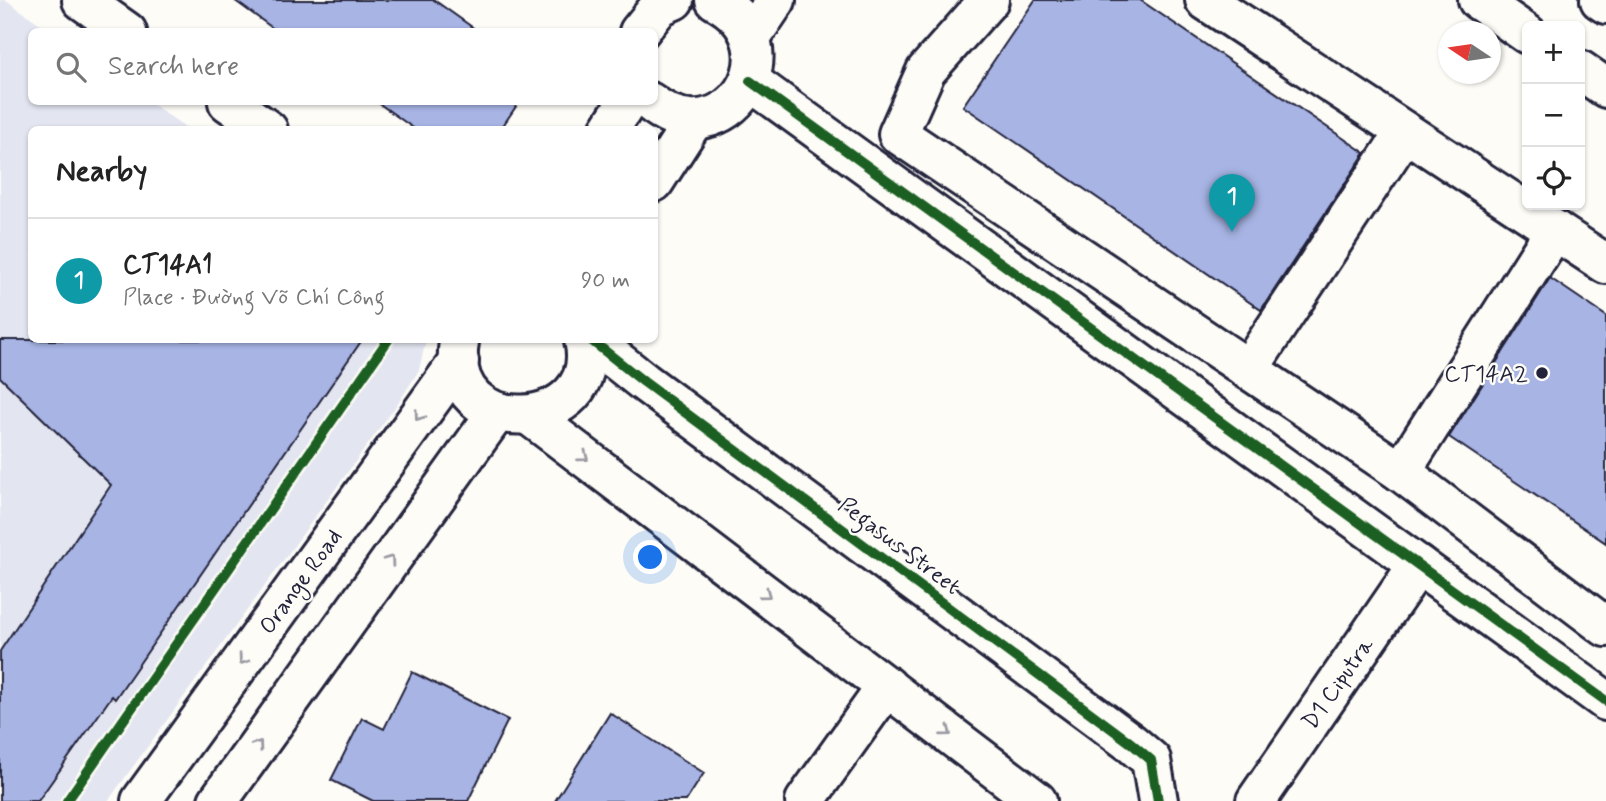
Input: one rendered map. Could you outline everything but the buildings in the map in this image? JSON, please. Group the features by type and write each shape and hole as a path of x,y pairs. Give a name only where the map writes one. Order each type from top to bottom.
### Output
{"main road":[{"path":"82,0 121,28"},
{"path":"642,28 660,6 674,0"},
{"path":"654,105 671,116 694,120 722,113 743,93 750,80 754,59 751,37 736,14 715,0"},
{"path":"751,37 776,0"},
{"path":"989,0 926,71 898,134 1401,472 1606,627"},
{"path":"1205,0 1606,264"},
{"path":"1478,0 1522,31"},
{"path":"1600,0 1606,4"},
{"path":"1585,73 1606,88"},
{"path":"750,80 1606,701"},
{"path":"232,105 262,126"},
{"path":"611,126 624,105"},
{"path":"658,176 694,120"},
{"path":"1248,370 1405,132"},
{"path":"1401,472 1555,230"},
{"path":"218,801 514,414 560,404 571,392 584,362 583,343"},
{"name":"Pegasus Street","path":"595,343 1131,743 1151,760 1158,801"},
{"path":"459,350 463,379 474,395 514,414 887,686 1037,801"},
{"name":"Orange Road","path":"141,801 459,350"},
{"name":"D1 Ciputra","path":"1256,801 1418,565"},
{"path":"805,801 887,686"}],"shaded area":[{"path":"0,0 6,0 46,28 28,28 28,105 153,105 184,126 28,126 28,343 425,343 419,370 401,399 108,801 0,801"}],"cycle path":[{"path":"750,81 1606,701"},
{"path":"67,801 386,343"},
{"path":"595,343 1131,743 1151,760 1158,801"}],"place":[{"name":"CT14A1","path":"1232,232"},
{"name":"CT14A2","path":"1542,373"}]}
